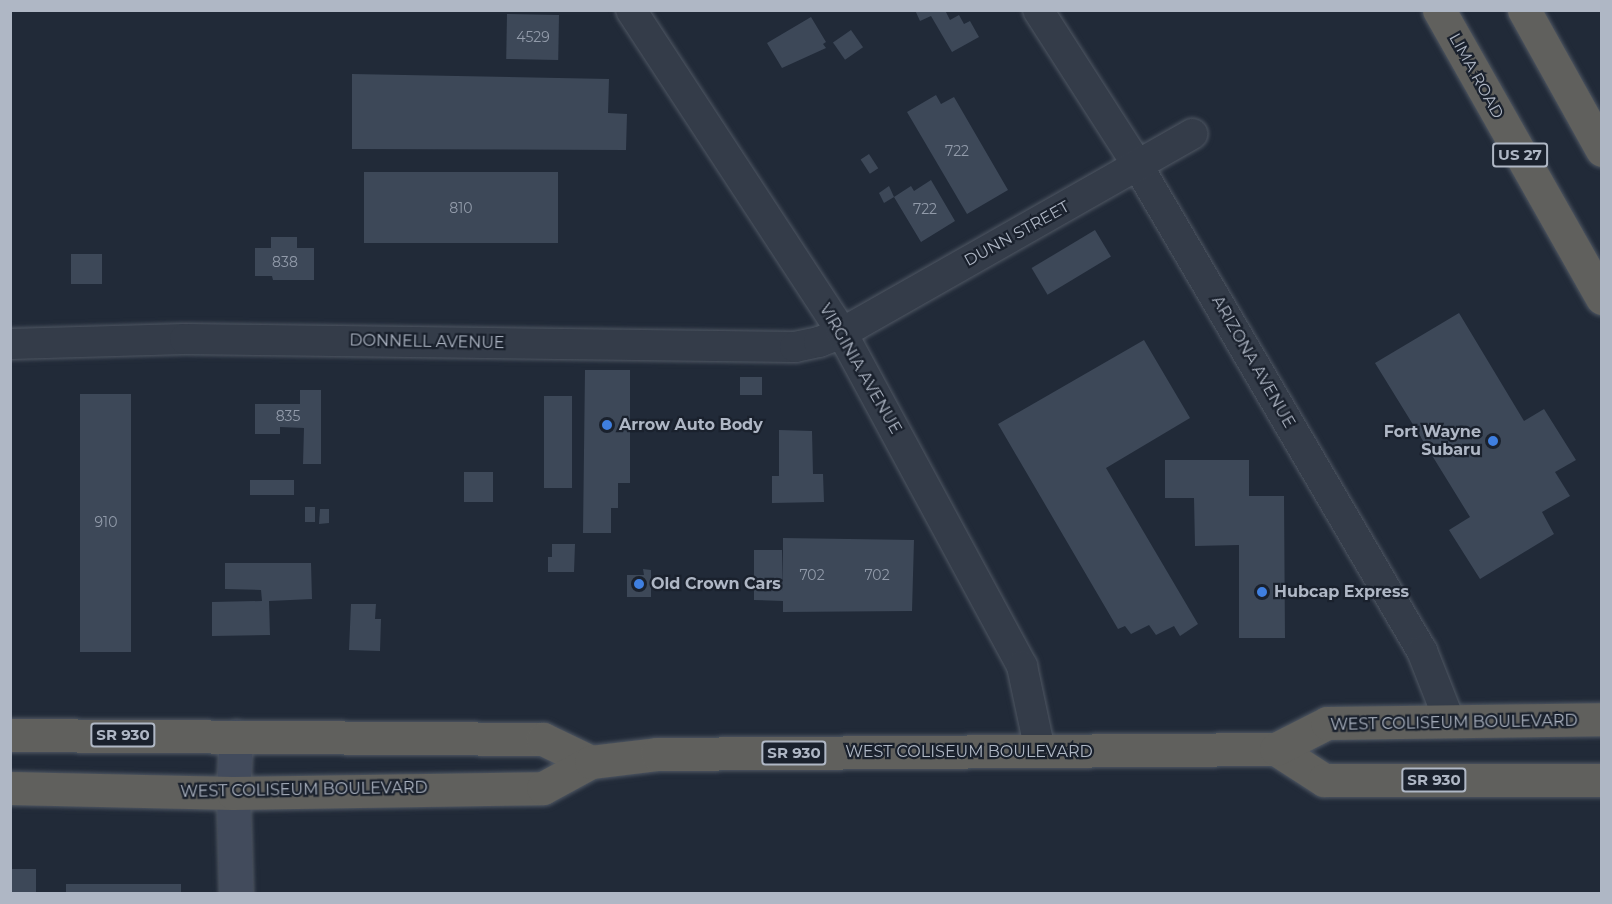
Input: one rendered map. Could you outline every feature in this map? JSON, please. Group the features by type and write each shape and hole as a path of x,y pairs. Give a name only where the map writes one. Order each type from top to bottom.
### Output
{"highway":[{"name":"LIMA ROAD","path":"1439,10 1602,298"},
{"path":"1524,10 1602,150"},
{"name":"WEST COLISEUM BOULEVARD","path":"10,788 233,793 543,788 591,762 657,754 1276,749 1327,723 1602,719"},
{"name":"SR 930","path":"10,735 543,739 591,762"},
{"name":"SR 930","path":"1276,749 1324,780 1602,780"}],"main road":[{"path":"236,736 233,793 236,894"}],"street":[{"name":"VIRGINIA AVENUE","path":"631,10 842,333 1022,666 1040,752"},
{"name":"ARIZONA AVENUE","path":"1038,10 1138,166 1422,651 1450,722"},
{"name":"DUNN STREET","path":"842,333 1192,134"},
{"name":"DONNELL AVENUE","path":"10,344 186,339 795,347 819,342 842,333"}],"building":[{"path":"915,10 945,10 950,20 959,15 964,24 970,21 979,37 952,52 931,16 920,21"},
{"path":"507,14 559,15 558,60 506,59"},
{"path":"811,17 826,42 823,44 826,48 782,68 767,43"},
{"path":"851,30 863,47 845,60 833,43"},
{"path":"352,74 609,79 608,113 627,114 626,150 352,149"},
{"path":"936,95 941,104 954,97 1008,190 967,214 907,112"},
{"path":"869,154 878,168 870,174 861,159"},
{"path":"364,172 558,172 558,243 364,243"},
{"path":"931,180 955,221 921,242 894,197 911,186 914,191"},
{"path":"889,186 894,197 884,203 879,193"},
{"path":"1095,230 1111,257 1048,295 1032,268"},
{"path":"271,237 297,237 297,248 314,248 314,280 273,280 272,276 255,276 255,248 271,248"},
{"path":"71,254 102,254 102,284 71,284"},
{"name":"Fort Wayne Subaru","path":"1459,313 1524,421 1544,409 1576,460 1555,472 1570,496 1542,512 1554,534 1480,579 1449,530 1470,517 1375,363"},
{"path":"1144,340 1190,418 1106,468 1198,624 1180,636 1174,626 1156,635 1149,625 1131,634 1125,626 1118,629 998,424"},
{"name":"Arrow Auto Body","path":"585,370 630,370 630,483 618,483 618,508 611,508 611,533 583,533"},
{"path":"740,377 762,377 762,395 740,395"},
{"path":"300,390 321,390 321,464 303,464 304,428 280,427 280,434 255,434 255,404 300,404"},
{"path":"80,394 131,394 131,652 80,652"},
{"path":"544,396 572,396 572,488 544,488"},
{"path":"779,430 812,431 813,474 823,474 824,502 772,503 772,476 779,476"},
{"name":"Hubcap Express","path":"1165,460 1249,460 1249,496 1284,496 1285,638 1239,638 1239,545 1195,546 1194,498 1165,498"},
{"path":"464,472 493,472 493,502 464,502"},
{"path":"250,480 294,480 294,495 250,495"},
{"path":"305,507 315,507 315,522 305,522"},
{"path":"320,509 329,509 329,523 319,524"},
{"path":"783,538 914,540 912,611 783,612 783,601 754,600 754,550 782,550 783,592"},
{"path":"552,544 575,544 574,572 548,572 548,557 552,557"},
{"path":"225,563 311,563 312,599 269,601 270,635 212,636 212,602 262,601 261,590 225,589"},
{"name":"Old Crown Cars","path":"643,569 651,570 651,597 627,597 627,575 644,575"},
{"path":"351,604 376,604 375,619 381,619 380,651 349,650"},
{"path":"10,869 36,869 36,894 10,894"},
{"path":"66,884 181,884 181,894 66,894"}],"place":[{"name":"Arrow Auto Body","path":"607,425"},
{"name":"Fort Wayne Subaru","path":"1493,441"},
{"name":"Old Crown Cars","path":"639,584"},
{"name":"Hubcap Express","path":"1262,592"}]}
